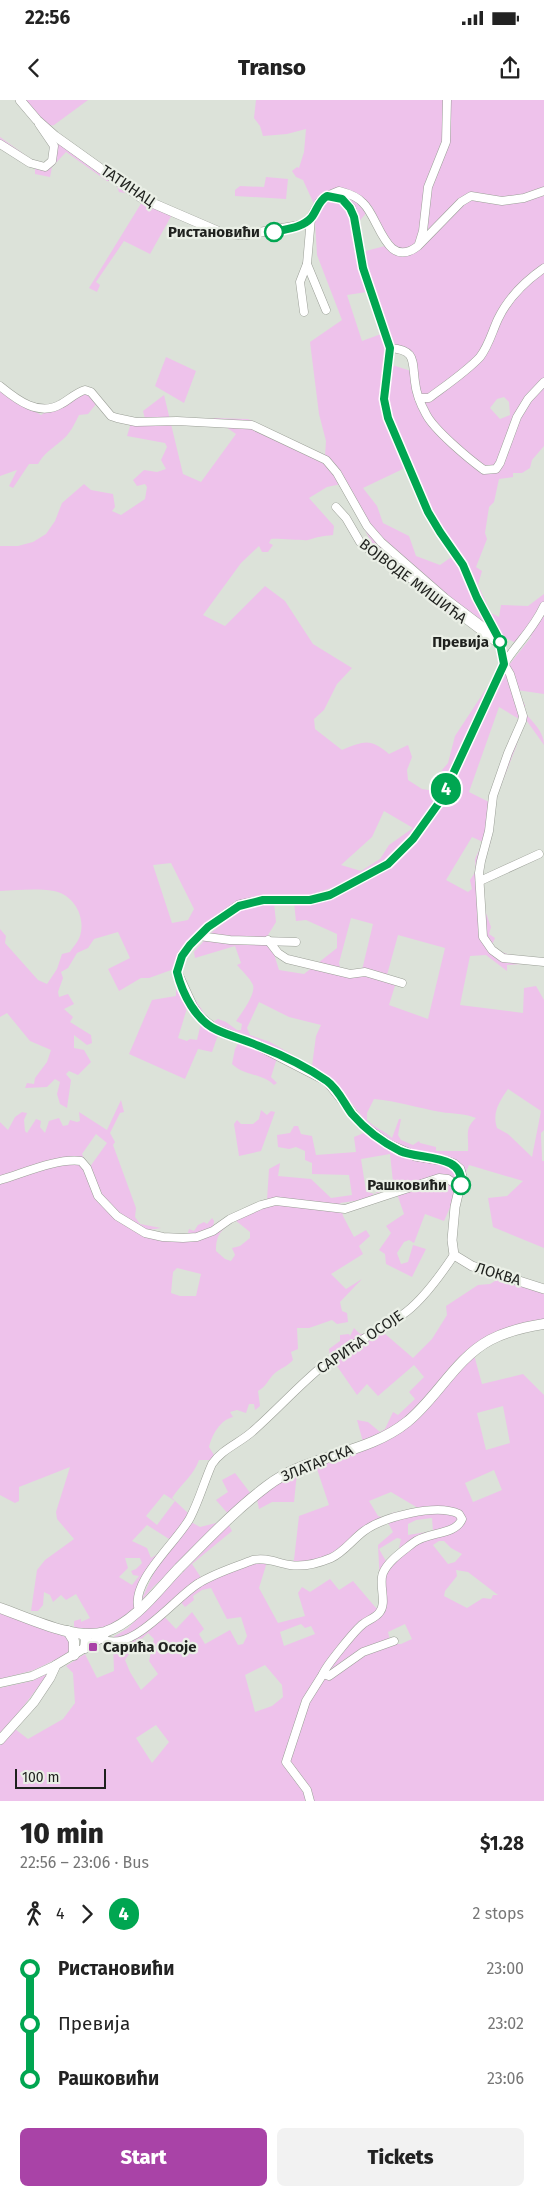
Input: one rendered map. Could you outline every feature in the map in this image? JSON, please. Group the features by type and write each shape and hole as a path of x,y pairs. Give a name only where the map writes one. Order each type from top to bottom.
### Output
{"main road":[{"name":"ЗЛАТАРСКА","path":"104,1635 138,1610 198,1549 266,1486 301,1466 387,1435 414,1415 477,1349 506,1333 544,1324"},
{"path":"0,1608 68,1631 104,1635"},
{"path":"68,1631 74,1642 74,1655"},
{"path":"83,1634 86,1639 85,1648"}],"street":[{"name":"ТАТИНАЦ","path":"20,100 55,136 143,199 222,233 244,235 274,232 302,225 311,218"},
{"path":"418,246 423,231 428,187 446,142 447,100"},
{"path":"0,144 37,166 45,167 50,164 54,155 54,146 38,120"},
{"path":"304,312 300,282 307,264 311,218 320,202 327,196 339,191 350,194 363,202 372,213 383,238 391,247 399,252 411,251 418,246 461,202 470,196 502,201 524,198 544,191"},
{"path":"327,196 342,199 350,208 363,268 390,348 384,399 388,418 428,512 463,565 477,598 500,642 504,664 510,674 522,721 508,753 493,796 489,831 480,861 483,937 492,950 503,958 544,962"},
{"path":"307,264 326,310"},
{"path":"419,398 429,398 479,357 490,341 497,320 509,300 544,268"},
{"path":"390,348 407,352 412,358 415,384 426,416 484,470 491,471 496,469 517,417 528,399 544,382"},
{"name":"ВОЈВОДЕ МИШИЋА","path":"0,386 27,405 47,409 62,404 85,390 91,392 111,416 136,422 177,421 252,425 309,451 326,460 337,474 362,519 381,542 445,598 500,642"},
{"name":"ВОЈВОДЕ МИШИЋА","path":"336,507 346,518 360,542 380,559 422,586 500,642"},
{"path":"454,1255 452,1240 462,1177 460,1169 454,1164 415,1156 388,1144 361,1124 326,1081 259,1046 214,1029 200,1017 189,1000 177,972 182,956 199,936 208,927 239,906 263,900 310,900 330,895 388,864 413,839 441,800 504,664 511,652 530,632 544,606"},
{"path":"480,881 539,854"},
{"path":"199,936 230,940 296,942"},
{"path":"268,940 278,953 287,960 350,974 365,972 402,983"},
{"path":"0,1180 61,1162 81,1161 87,1168 98,1196 117,1216 145,1233 163,1237 183,1238 197,1237 212,1231 230,1219 261,1205 276,1201 345,1209 439,1178 448,1179 460,1188"},
{"name":"ЛОКВА","path":"454,1255 472,1266 544,1289"},
{"name":"САРИЋА ОСОЈЕ","path":"138,1610 138,1597 146,1576 190,1517 212,1464 217,1457 252,1433 289,1395 326,1363 358,1340 404,1315 439,1278 454,1255"},
{"path":"0,1683 36,1675 74,1655 104,1635 111,1643 117,1643 139,1633 198,1583 253,1560 260,1558 292,1566 308,1565 333,1557 364,1531 379,1522 411,1513 446,1511 459,1514 462,1519 460,1524 453,1529 423,1536 389,1564 384,1571 381,1581 382,1607 380,1612 355,1631 323,1674 306,1701 286,1756 286,1762 307,1790 310,1801"},
{"path":"323,1674 329,1676 335,1674 363,1652 394,1641"},
{"path":"0,1740 34,1702 50,1678 56,1664"}],"shaded area":[{"path":"18,100 88,100 54,125 49,126 65,145 121,181 131,181 131,188 125,193 119,192 114,183 107,181 66,152 52,167 50,177 35,174 35,168 0,145 0,137 39,165 49,166 51,146"},
{"path":"256,100 544,100 544,446 532,460 530,468 522,473 513,473 513,477 499,479 494,502 489,507 485,533 487,539 476,567 482,571 478,585 491,613 499,617 501,605 528,606 544,594 544,694 517,690 525,705 525,713 540,732 544,745 524,717 516,747 496,798 490,844 475,883 491,927 489,934 495,938 492,945 505,953 521,956 522,964 507,965 507,971 486,955 470,956 460,1005 523,1013 524,988 536,986 544,1000 544,1130 541,1133 542,1161 544,1161 544,1248 493,1227 488,1198 507,1196 523,1181 469,1165 444,1221 425,1214 414,1243 409,1240 404,1242 397,1253 401,1264 408,1262 413,1245 426,1249 412,1277 386,1264 385,1254 379,1250 391,1233 386,1226 404,1214 395,1188 374,1194 368,1199 340,1203 343,1216 354,1237 366,1230 370,1236 359,1246 363,1254 331,1274 346,1289 362,1279 340,1302 342,1311 347,1313 348,1322 337,1324 332,1320 309,1328 297,1328 298,1349 291,1352 293,1360 275,1373 258,1391 260,1406 255,1410 254,1404 249,1404 246,1413 237,1410 230,1412 233,1417 220,1425 210,1442 209,1447 214,1455 212,1460 199,1460 194,1470 172,1498 189,1514 184,1528 176,1538 169,1539 147,1525 132,1541 147,1548 151,1558 161,1552 161,1556 145,1579 134,1608 129,1615 115,1624 90,1630 74,1627 74,1621 81,1619 81,1622 90,1618 76,1594 66,1600 61,1595 53,1602 50,1595 44,1592 43,1605 38,1611 31,1611 37,1570 45,1560 74,1539 57,1519 56,1512 70,1467 19,1487 19,1501 15,1503 0,1495 0,1122 8,1130 15,1117 22,1112 27,1113 24,1120 25,1131 27,1133 36,1119 41,1121 40,1127 45,1133 49,1121 59,1118 63,1126 68,1125 70,1120 80,1121 79,1112 107,1130 121,1100 124,1112 120,1113 110,1133 115,1142 113,1145 136,1208 135,1217 140,1224 161,1228 148,1230 150,1237 159,1239 163,1233 171,1234 175,1240 190,1241 195,1239 188,1233 189,1229 194,1231 198,1225 204,1222 207,1224 212,1218 214,1221 213,1228 216,1228 244,1214 246,1208 259,1210 271,1205 292,1203 281,1199 267,1200 269,1169 280,1163 278,1176 311,1179 331,1198 352,1195 349,1175 312,1174 312,1163 305,1160 305,1151 296,1147 289,1149 278,1147 277,1135 290,1133 294,1126 298,1126 301,1134 312,1136 316,1155 356,1152 354,1137 364,1133 401,1156 450,1167 456,1163 411,1153 393,1145 376,1134 338,1086 320,1072 267,1046 216,1027 206,1020 187,988 207,1017 213,1022 218,1019 237,1030 241,1030 242,1024 236,1021 248,1004 253,985 237,965 241,963 235,946 195,958 194,952 211,933 246,905 274,903 276,922 268,935 279,970 304,974 337,948 337,934 306,920 296,921 294,902 332,896 367,880 383,869 412,842 439,810 442,803 443,788 404,843 378,866 346,883 307,896 271,897 233,906 174,969 149,978 141,978 119,991 108,969 130,958 118,932 94,939 88,948 77,953 68,968 61,972 63,978 58,992 59,997 68,994 74,1004 64,1009 73,1017 70,1022 91,1035 92,1043 87,1045 74,1035 74,1048 84,1050 91,1062 78,1075 69,1071 66,1074 71,1080 67,1108 60,1104 57,1094 60,1082 55,1079 47,1087 25,1088 27,1083 34,1084 35,1078 47,1062 51,1050 30,1041 7,1013 0,1017 0,929 6,936 5,943 38,980 47,984 57,969 62,954 70,952 77,942 80,936 81,922 80,914 73,902 61,893 41,890 0,891 0,546 18,546 33,542 46,534 55,521 62,503 84,484 91,490 113,494 115,507 112,511 121,515 145,499 147,487 145,484 137,486 133,480 144,470 157,472 166,469 161,460 167,447 165,443 127,436 131,423 145,419 143,411 164,395 183,474 201,482 236,434 213,418 248,419 325,456 326,441 319,414 310,342 342,320 317,255 314,204 303,180 296,177 292,171 297,167 299,168 304,152 306,129 287,134 263,136 260,126 254,118","holes":["372,206 383,232 389,237 384,244 385,246 362,252 357,224","367,292 381,334 362,341 347,295","393,350 406,354 412,363 411,371 389,364","504,397 509,402 510,415 500,419 490,408 497,399","407,467 415,474 423,502 453,556 440,565 416,556 409,536 383,523 377,506 363,488","341,484 377,553 418,580 417,592 427,595 445,612 457,620 465,622 498,646 502,636 514,642 532,636 509,665 497,672 455,736 448,763 442,770 440,782 435,791 422,789 408,780 407,770 412,757 408,745 389,754 372,743 362,743 342,750 315,729 314,719 324,710 337,684 352,668 313,644 285,601 265,586 225,626 203,615 241,563 259,546 262,552 268,552 273,545 269,543 271,539 306,540 333,535 334,526 309,498 327,487","499,707 519,719 508,765 489,802 469,792","384,811 413,828 389,845 380,859 361,871 341,865 372,837","472,837 483,842 475,859 476,871 470,880 472,889 468,892 446,880","171,863 194,909 188,920 172,923 153,865","351,918 373,924 362,970 351,972 341,970 339,963","398,935 445,948 428,1019 389,1005 397,979 387,975","259,1002 289,1017 321,1025 316,1036 312,1066 270,1042 250,1035 247,1028","508,1089 541,1111 532,1157 508,1134 497,1128 495,1117 499,1103","374,1099 476,1118 468,1129 468,1151 436,1151 436,1147 420,1143 419,1141 413,1145 401,1140 398,1135 401,1119 399,1119 392,1138 367,1120 367,1113","96,1134 107,1143 89,1168 82,1154","390,1154 393,1182 374,1194 366,1191 361,1159","235,1220 250,1232 250,1238 240,1246 232,1248 235,1255 231,1261 225,1259 216,1251 217,1240 223,1229","177,1268 201,1274 196,1296 180,1296 171,1293 173,1272","164,1494 175,1501 157,1525 146,1516","125,1558 140,1558 142,1563 131,1571 133,1575 139,1576 132,1585 119,1577 128,1568"]},
{"path":"266,177 288,179 286,199 235,196 235,190 240,186 264,187"},
{"path":"142,202 174,211 150,254 124,241 96,282 100,285 97,292 89,288"},
{"path":"166,357 196,371 184,403 155,386"},
{"path":"83,388 93,393 96,404 88,414 79,415 67,435 46,453 38,464 29,464 13,488 9,486 17,470 0,476 0,390 41,415"},
{"path":"176,990 181,991 187,1008 178,1038 187,1041 190,1039 197,1040 201,1023 218,1035 212,1052 198,1049 185,1079 129,1054 152,1000 176,996"},
{"path":"239,1042 277,1058 271,1077 277,1083 274,1085 264,1078 242,1071 232,1064 235,1049"},
{"path":"261,1110 267,1115 271,1111 275,1112 261,1151 239,1156 234,1124 237,1120 241,1124 253,1124 259,1119"},
{"path":"500,1278 544,1286 544,1320 496,1334 403,1422 363,1442 357,1420 368,1422 380,1432 385,1429 393,1412 398,1415 415,1399 409,1392 424,1377 414,1365 378,1396 367,1384 357,1395 330,1356 329,1349 340,1341 340,1335 349,1334 350,1336 354,1328 360,1334 384,1333 413,1358 432,1339 447,1315 446,1306 478,1285 490,1284"},
{"path":"474,1355 482,1384 523,1374 544,1395 544,1801 0,1801 0,1743 15,1729 28,1739 63,1719 75,1703 73,1673 66,1666 85,1654 97,1678 114,1671 113,1642 108,1640 128,1628 229,1525 232,1531 192,1564 202,1579 247,1560 291,1562 294,1560 299,1516 329,1505 316,1466 381,1443","holes":["503,1406 510,1443 486,1450 477,1413","494,1470 502,1490 473,1502 465,1483","391,1492 418,1508 392,1513 386,1518 378,1516 369,1501","432,1518 433,1531 408,1535 408,1524 416,1520","386,1519 393,1532 378,1545 381,1606 376,1608 353,1581 339,1590 330,1579 310,1592 302,1587 298,1593 305,1616 278,1623 259,1588 267,1562 309,1567","397,1538 401,1539 399,1548 401,1552 387,1563 379,1549","439,1541 444,1541 451,1548 462,1554 455,1562 448,1564 433,1545","456,1570 468,1572 498,1595 493,1595 491,1599 483,1598 467,1608 444,1596 445,1591 457,1576","211,1588 227,1619 241,1617 247,1636 243,1644 238,1645 230,1630 205,1644 199,1634 204,1629 192,1612 176,1629 160,1612 177,1598 185,1607 194,1600 193,1596 202,1590","301,1624 305,1628 311,1626 315,1634 284,1646 280,1632","405,1624 412,1639 401,1644 391,1644 388,1632","148,1633 154,1639 149,1661 158,1674 141,1690 125,1660 135,1645","265,1665 282,1685 283,1697 272,1706 255,1712 245,1675","156,1725 169,1742 152,1763 136,1738"]},
{"path":"235,1473 251,1494 230,1516 216,1500 228,1492 222,1480"},
{"path":"297,1473 294,1502 272,1502 259,1509 257,1499 277,1484"},
{"path":"224,1521 185,1560 154,1586 141,1601 155,1570 191,1522 200,1527"},
{"path":"0,1613 66,1637 70,1644 69,1650 65,1655 34,1670 0,1679"},
{"path":"49,1673 12,1721 0,1733 0,1688 32,1681"}],"bus line":[{"name":"4","path":"274,232 302,225 311,218 320,202 327,196 342,199 350,208 354,217 363,268 390,348 384,399 388,418 408,461 428,512 463,565 477,598 499,639 504,664 441,800 413,839 388,864 356,883 330,895 310,900 263,900 239,906 208,927 190,945 182,956 177,972 193,1007 200,1017 214,1029 259,1046 303,1067 326,1081 332,1086 352,1114 374,1135 401,1151 415,1156 454,1164 460,1169 461,1185"}],"place":[{"name":"Ристановићи","path":"274,232"},
{"name":"Превија","path":"500,642"},
{"name":"Рашковићи","path":"461,1185"},
{"name":"Сарића Осоје","path":"93,1647"}]}
